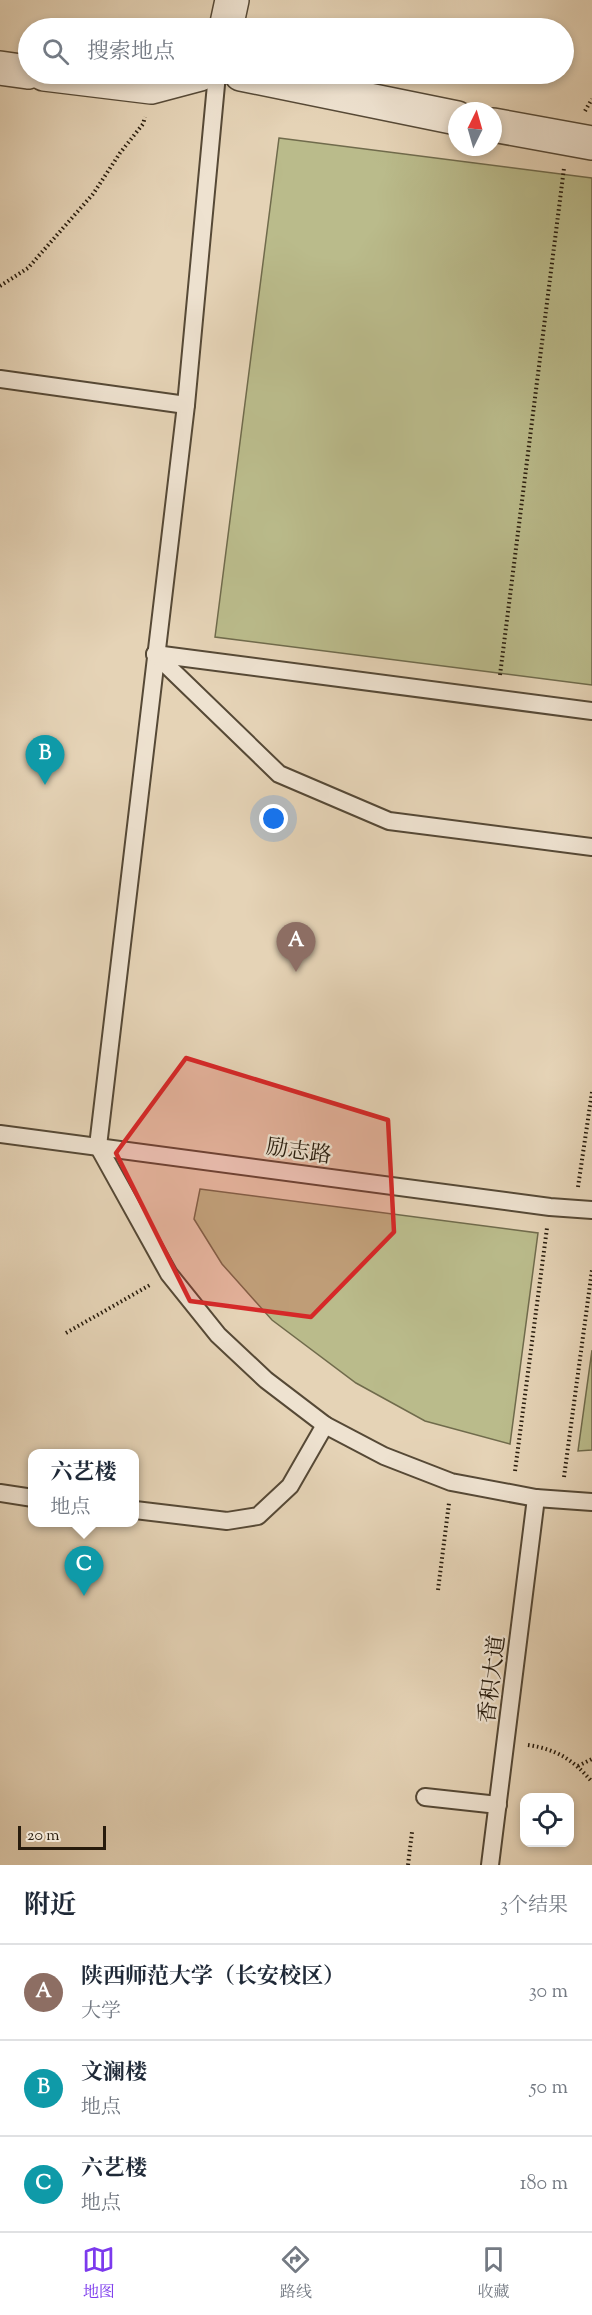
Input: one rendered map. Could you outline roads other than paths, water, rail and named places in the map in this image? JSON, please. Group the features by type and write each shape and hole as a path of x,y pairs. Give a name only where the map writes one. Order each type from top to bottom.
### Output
{"street":[{"path":"228,18 232,0"},
{"path":"0,68 18,71"},
{"path":"126,84 151,87 162,84"},
{"path":"291,84 448,116"},
{"path":"502,127 580,142"}],"lane":[{"path":"216,84 186,405 98,1146 169,1274 218,1335 266,1380 325,1425 384,1456 451,1482 536,1498 592,1502"},
{"path":"0,379 186,405"},
{"path":"155,654 592,711"},
{"path":"155,654 279,774 389,821 592,847"},
{"name":"励志路","path":"0,1134 550,1207 592,1210"},
{"path":"139,1510 227,1521 258,1516 290,1486 325,1425"},
{"path":"0,1494 28,1497"},
{"name":"香积大道","path":"490,1865 536,1498"},
{"path":"425,1797 498,1805"}],"place":[{"name":"文澜楼","path":"45,785"},
{"name":"陕西师范大学（长安校区）","path":"296,972"},
{"name":"六艺楼","path":"84,1596"}]}
